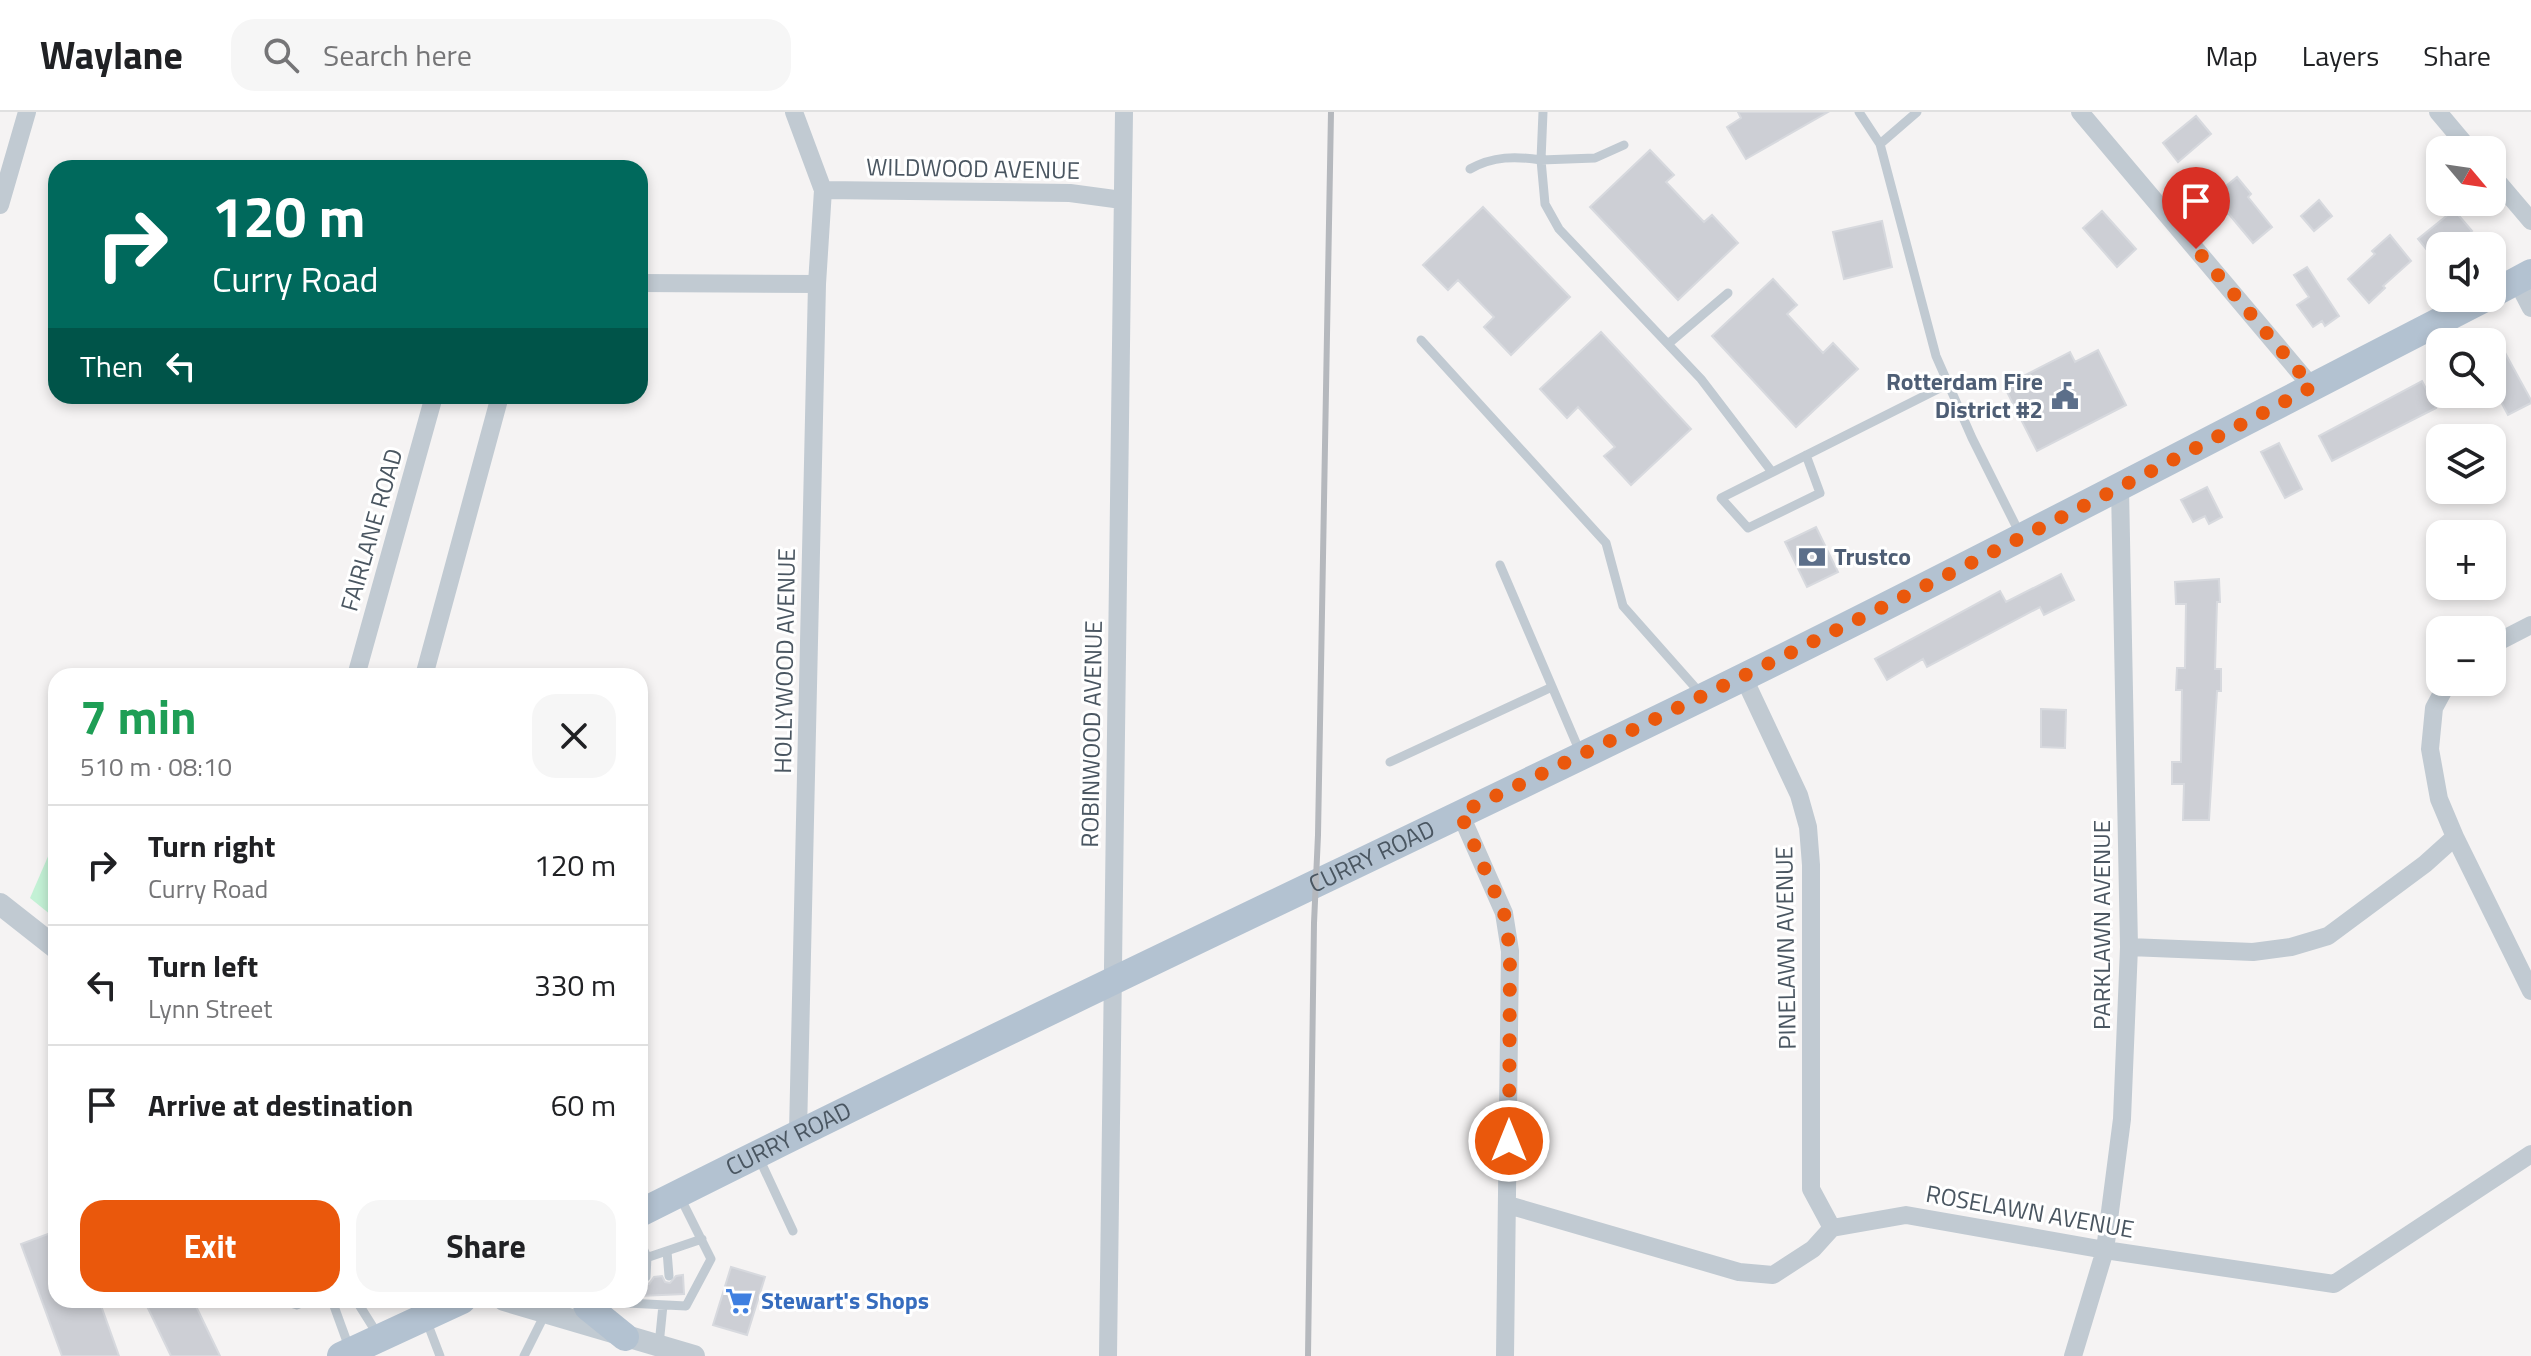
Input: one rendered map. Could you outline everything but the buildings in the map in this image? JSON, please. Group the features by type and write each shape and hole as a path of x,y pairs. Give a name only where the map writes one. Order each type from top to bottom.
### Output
{"main road":[{"path":"2506,287 2524,277"},
{"name":"CURRY ROAD","path":"648,1209 798,1133 1703,697 2120,488 2458,312"},
{"path":"346,1354 446,1308"},
{"path":"589,1308 624,1340"}],"street":[{"path":"0,205 27,112"},
{"path":"794,112 823,190"},
{"name":"ROBINWOOD AVENUE","path":"1108,1356 1124,112"},
{"path":"2080,112 2312,387"},
{"path":"2438,112 2458,136"},
{"name":"WILDWOOD AVENUE","path":"823,190 1070,193 1122,200"},
{"name":"HOLLYWOOD AVENUE","path":"798,1133 817,284 823,190"},
{"path":"2506,192 2531,221"},
{"path":"2524,277 2531,308"},
{"path":"648,283 817,284"},
{"name":"FAIRLANE ROAD","path":"358,668 432,404"},
{"path":"426,668 498,404"},
{"name":"PARKLAWN AVENUE","path":"2073,1356 2105,1250 2122,1119 2129,947 2120,488"},
{"path":"2506,638 2531,625"},
{"name":"PINELAWN AVENUE","path":"1743,676 1799,795 1808,827 1811,865 1811,1189 1832,1228"},
{"path":"2440,696 2434,708 2430,749 2439,799 2531,991"},
{"path":"1460,813 1504,913 1510,951 1505,1356"},
{"path":"2129,947 2253,952 2291,947 2328,936 2425,864 2455,837"},
{"path":"0,904 48,942"},
{"name":"ROSELAWN AVENUE","path":"1832,1228 1906,1215 2105,1250 2334,1284 2531,1154"},
{"path":"1508,1205 1739,1272 1773,1275 1813,1249 1832,1228"},
{"path":"527,1308 624,1340 694,1356"}],"lane":[{"path":"1543,112 1541,160 1545,204 1559,229 1701,379 1772,472"},
{"path":"1859,112 1880,144 1936,356 2021,537"},
{"path":"1880,144 1917,112"},
{"path":"1470,169 1486,160 1595,158 1624,145"},
{"path":"1668,344 1728,293"},
{"path":"1421,340 1606,543 1623,606 1703,697"},
{"path":"1806,455 1820,493 1748,528 1721,498 1772,472 1806,455 1948,384"},
{"path":"1500,565 1582,755"},
{"path":"1390,762 1552,687"},
{"path":"758,1154 793,1231"},
{"path":"648,1300 686,1306 711,1259 679,1194"},
{"path":"648,1257 702,1239"},
{"path":"667,1251 669,1276"},
{"path":"658,1346 668,1302"},
{"path":"334,1308 346,1354"},
{"path":"361,1308 380,1338"},
{"path":"524,1356 545,1314"},
{"path":"425,1318 440,1356"}],"green space":[{"path":"48,856 48,913 30,898"}],"railway":[{"path":"1308,1356 1331,112"}],"place":[{"name":"Rotterdam Fire District #2","path":"2065,396"},
{"name":"Trustco","path":"1812,557"},
{"name":"Stewart's Shops","path":"739,1301"}],"route":[{"path":"1509,1141 1510,951 1504,913 1460,813 1703,697 2120,488 2312,387 2196,249"}]}
